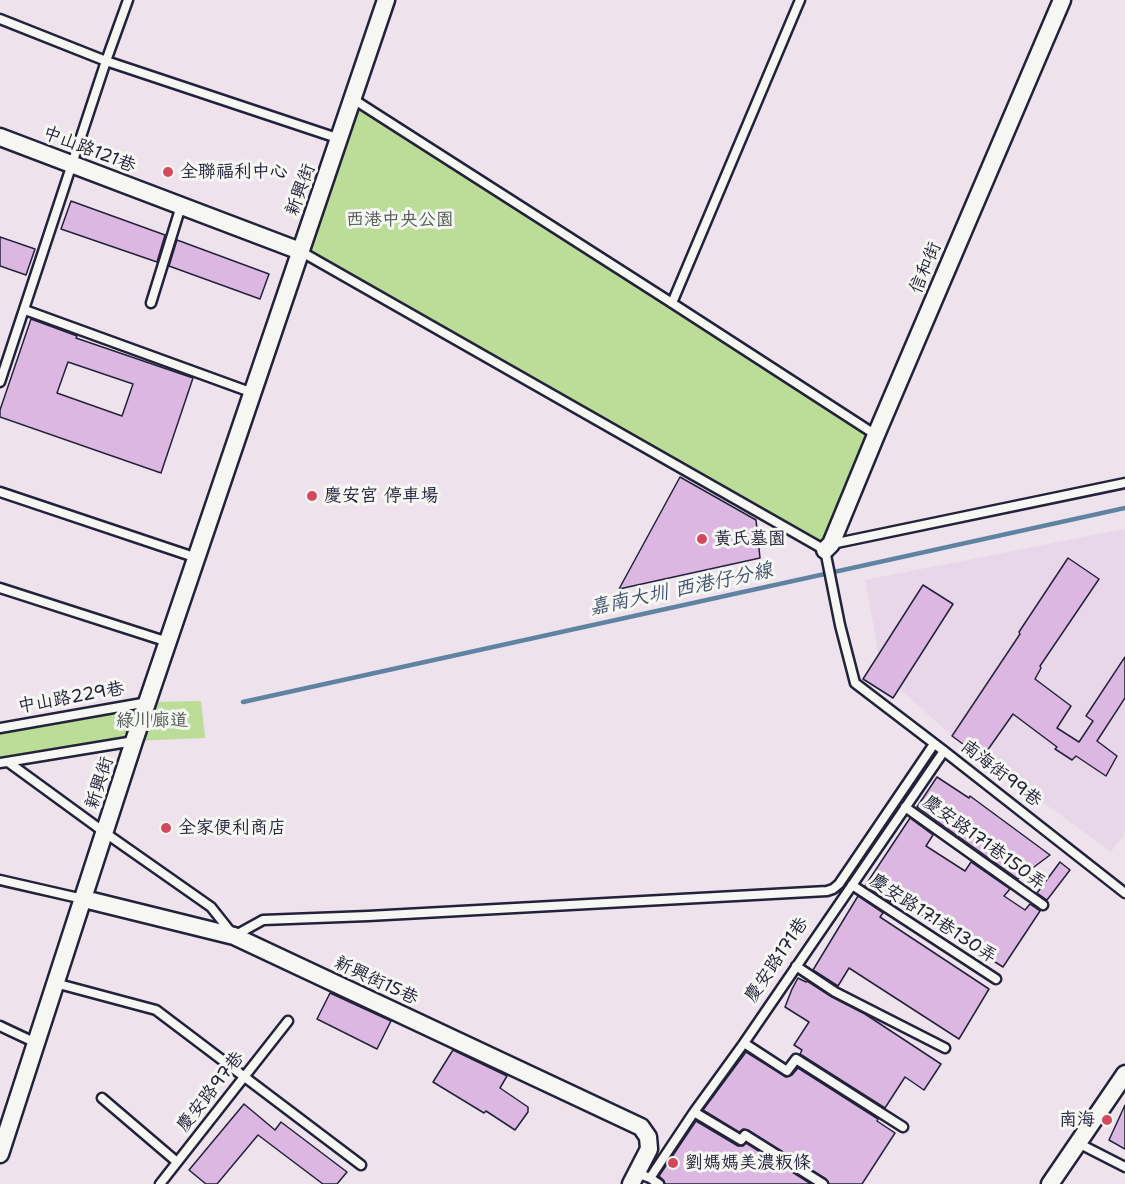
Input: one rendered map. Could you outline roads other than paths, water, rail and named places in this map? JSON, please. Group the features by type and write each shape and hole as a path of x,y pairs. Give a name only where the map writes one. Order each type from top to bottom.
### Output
{"street":[{"name":"新興街","path":"0,1154 134,741 386,0"},
{"name":"信和街","path":"828,547 1062,0"},
{"name":"中山路121巷","path":"0,137 300,251"},
{"name":"新興街15巷","path":"84,899 234,936 641,1127 648,1137 649,1149 639,1178"},
{"path":"1050,1184 1125,1074"}],"lane":[{"path":"0,382 128,0"},
{"path":"672,303 800,0"},
{"path":"0,19 106,61 340,139"},
{"path":"353,99 876,435"},
{"path":"151,303 182,206"},
{"path":"300,251 828,547 1125,483"},
{"path":"25,310 253,393"},
{"path":"0,492 197,558"},
{"name":"南海街99巷","path":"828,547 840,625 855,683 1125,892"},
{"path":"0,588 168,642"},
{"name":"中山路229巷","path":"0,728 148,702"},
{"path":"4,763 134,741"},
{"path":"4,763 211,907 234,936 263,920 827,891 838,884 934,744"},
{"name":"慶安路171巷","path":"639,1178 694,1112 744,1043 944,751"},
{"name":"慶安路171巷150弄","path":"905,807 1043,905"},
{"path":"0,880 84,899"},
{"name":"慶安路171巷130弄","path":"852,885 996,980"},
{"path":"796,966 835,992 945,1048"},
{"path":"56,983 156,1010 361,1166"},
{"name":"慶安路97巷","path":"160,1184 288,1021"},
{"path":"0,1026 36,1043"},
{"path":"744,1043 787,1071 796,1059 903,1127"},
{"path":"102,1098 177,1162"},
{"path":"694,1112 741,1140 745,1136 823,1184"},
{"path":"1078,1143 1125,1167"},
{"path":"639,1178 659,1184"}],"waterway":[{"name":"嘉南大圳 西港仔分線","path":"243,702 1125,508"}],"place":[{"name":"全聯福利中心","path":"168,172"},
{"name":"慶安宮 停車場","path":"312,496"},
{"name":"黃氏墓園","path":"702,539"},
{"name":"全家便利商店","path":"166,828"},
{"name":"南海","path":"1107,1120"},
{"name":"劉媽媽美濃粄條","path":"673,1163"}],"park label":[{"name":"西港中央公園","path":"400,220"},
{"name":"綠川廊道","path":"152,721"}]}
